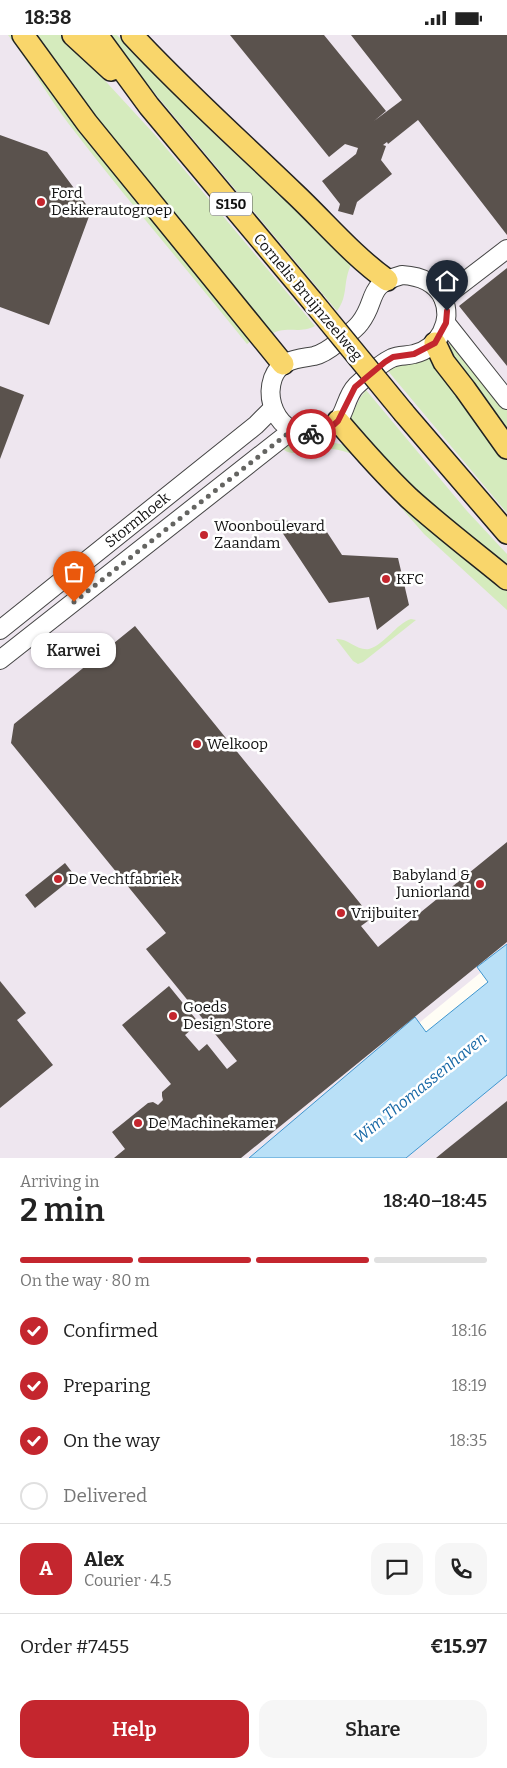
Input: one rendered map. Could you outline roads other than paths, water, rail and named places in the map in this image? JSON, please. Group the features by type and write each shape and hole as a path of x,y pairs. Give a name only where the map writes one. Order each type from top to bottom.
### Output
{"main road":[{"path":"23,35 86,123 283,365"},
{"name":"Cornelis Bruijnzeelweg","path":"74,35 149,107"},
{"name":"Cornelis Bruijnzeelweg","path":"97,35 149,107 404,413 507,533"},
{"path":"141,40 365,264 387,280"},
{"path":"435,343 444,362 507,448"},
{"path":"338,421 408,497 507,579"}],"street":[{"path":"443,298 507,249"},
{"path":"402,275 415,276 432,284 443,298 447,311 446,323 435,343 414,354 393,357 385,362 355,387 338,421 328,430 319,433 301,434 291,431 280,420 273,408 270,396 274,376 283,365 297,357 316,355 332,347 360,324 368,309 372,295 387,280 402,275"},
{"path":"446,323 507,400"},
{"name":"Stormhoek","path":"0,630 256,425 273,408"},
{"name":"Stormhoek","path":"0,660 291,431"},
{"path":"157,504 173,523"}],"water":[{"name":"Wim Thomassenhaven","path":"507,944 507,1075 406,1158 249,1158 415,1017 426,1032 488,982 477,967"}],"place":[{"name":"Ford Dekkerautogroep","path":"41,202"},
{"name":"Woonboulevard Zaandam","path":"204,535"},
{"name":"KFC","path":"386,579"},
{"name":"Karwei","path":"74,602"},
{"name":"Welkoop","path":"197,744"},
{"name":"De Vechtfabriek","path":"58,879"},
{"name":"Babyland & Juniorland","path":"480,884"},
{"name":"Vrijbuiter","path":"341,913"},
{"name":"Goeds Design Store","path":"173,1016"},
{"name":"De Machinekamer","path":"138,1123"}]}
